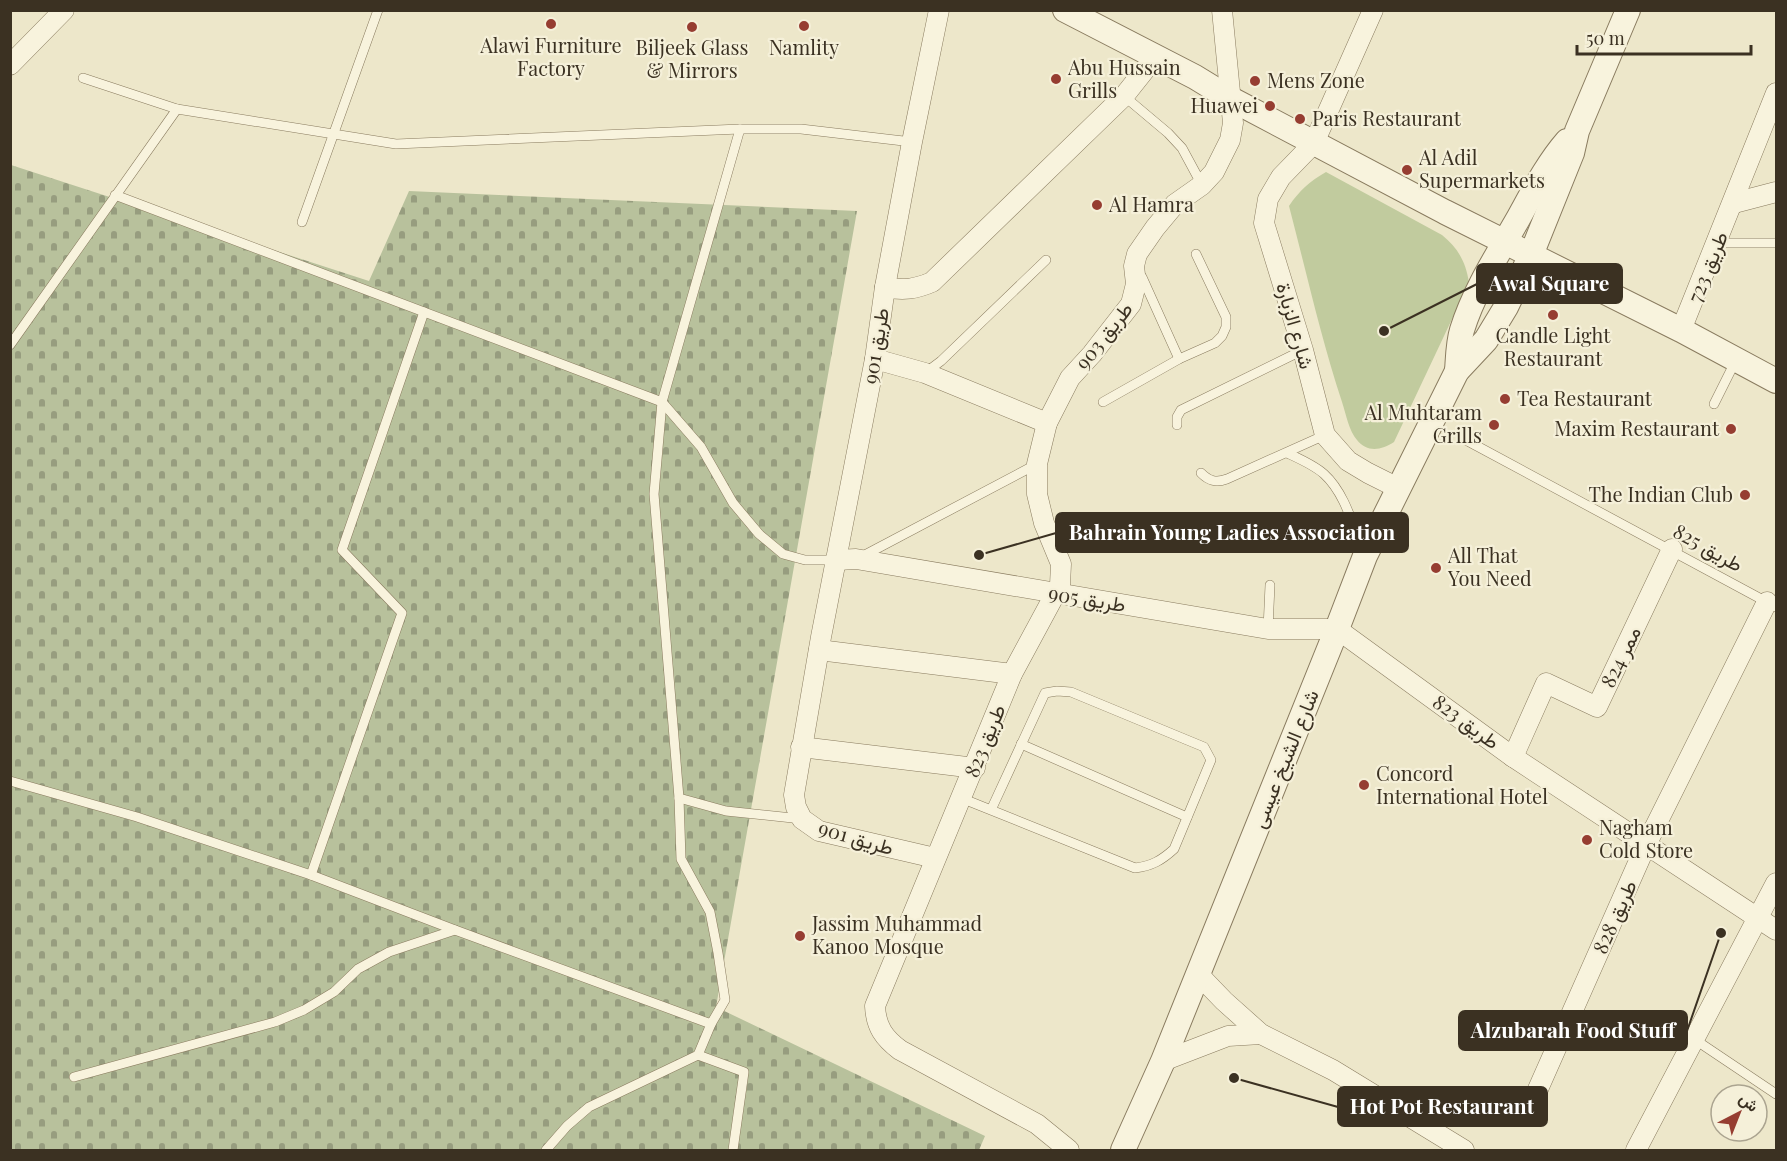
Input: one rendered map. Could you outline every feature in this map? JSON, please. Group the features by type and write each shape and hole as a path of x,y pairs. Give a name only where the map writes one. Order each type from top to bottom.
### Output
{"street":[{"path":"10,64 64,10"},
{"name":"طريق 901","path":"935,858 819,831 802,819 796,807 794,795 819,650 847,560 885,287 939,10"},
{"path":"1065,10 1195,77 1314,143 1681,330 1776,381"},
{"path":"1134,261 1145,241 1170,210 1202,185 1214,172 1230,140 1233,123 1222,10"},
{"path":"1314,143 1373,10"},
{"name":"شارع الشيخ عيسى","path":"1124,1150 1163,1061 1365,556 1457,372 1486,340 1506,307 1531,255 1572,153 1576,131 1628,10"},
{"name":"طريق 901","path":"885,287 909,290 932,282 1124,96 1155,57"},
{"name":"طريق 723","path":"1681,330 1718,243 1776,93"},
{"name":"شارع الشيخ عيسى","path":"1457,372 1462,332 1472,306 1505,241 1559,150 1576,131"},
{"name":"شارع الزبارة","path":"1314,143 1281,177 1268,199 1264,223 1303,350 1324,435 1348,461 1398,488"},
{"path":"1734,203 1776,192"},
{"name":"طريق 903","path":"1056,595 1062,571 1044,523 1037,494 1037,464 1041,443 1047,423 1070,378 1131,304 1136,284 1134,261"},
{"path":"875,359 925,373 1047,423"},
{"name":"ممر 824","path":"1513,757 1546,683 1597,707 1672,549"},
{"name":"طريق 905","path":"847,560 1268,629 1337,629"},
{"name":"طريق 823","path":"935,858 975,768 1011,674 1056,595"},
{"name":"طريق 828","path":"1531,1105 1646,845 1772,604"},
{"name":"طريق 823","path":"1337,629 1513,757 1776,930"},
{"path":"819,650 1011,674"},
{"path":"801,747 975,768"},
{"path":"935,858 875,1006 880,1031 900,1050 1037,1124 1069,1150"},
{"path":"1636,1150 1776,883"},
{"path":"1198,974 1261,1034 1333,1070 1464,1150"},
{"path":"1163,1061 1228,1036 1261,1034"}],"lane":[{"path":"302,222 378,10"},
{"path":"83,78 177,109 396,144 740,129 801,129 912,142"},
{"path":"1124,96 1182,148 1202,185"},
{"path":"10,345 177,109"},
{"path":"546,1150 567,1126 589,1107 698,1055 711,1024 725,1000 710,912 681,859 679,798 654,494 663,402 740,129"},
{"path":"115,195 663,402 701,447 733,503 772,546 783,554 805,560 847,560 1037,464"},
{"path":"1718,243 1776,243"},
{"path":"1103,402 1179,359 1215,343 1222,336 1226,327 1226,317 1196,254"},
{"path":"925,373 941,361 1046,260"},
{"path":"1134,261 1179,359"},
{"path":"311,875 402,613 342,550 424,312"},
{"path":"1177,425 1177,417 1181,410 1303,350"},
{"path":"1714,404 1736,360"},
{"path":"1201,473 1206,479 1219,482 1324,435"},
{"name":"طريق 825","path":"1462,438 1772,604"},
{"path":"1287,453 1325,475 1339,492 1365,556"},
{"path":"1268,629 1270,585"},
{"path":"961,798 1135,868 1149,866 1163,859 1174,849 1212,760 1204,747 1192,741 1071,692 1057,690 1045,693 991,810"},
{"path":"1021,744 1187,817"},
{"path":"10,781 137,817 311,875 711,1024"},
{"path":"679,798 726,811 802,819"},
{"path":"74,1077 275,1022 304,1010 334,992 358,969 389,952 454,930"},
{"path":"1694,1039 1776,1094"},
{"path":"698,1055 744,1072 733,1150"}],"green space":[{"path":"11,165 369,281 409,191 857,211 716,1007 985,1136 979,1150 11,1150"},
{"path":"1326,172 1442,235 1453,245 1468,275 1469,283 1394,442 1375,449 1361,444 1350,427 1320,329 1289,206 1305,187"}],"place":[{"name":"Alawi Furniture Factory","path":"551,24"},
{"name":"Namlity","path":"804,26"},
{"name":"Biljeek Glass & Mirrors","path":"692,27"},
{"name":"Abu Hussain Grills","path":"1056,79"},
{"name":"Mens Zone","path":"1255,81"},
{"name":"Huawei","path":"1270,106"},
{"name":"Paris Restaurant","path":"1300,119"},
{"name":"Al Adil Supermarkets","path":"1407,170"},
{"name":"Al Hamra","path":"1097,205"},
{"name":"Candle Light Restaurant","path":"1553,315"},
{"name":"Awal Square","path":"1384,331"},
{"name":"Tea Restaurant","path":"1505,399"},
{"name":"Al Muhtaram Grills","path":"1494,425"},
{"name":"Maxim Restaurant","path":"1731,429"},
{"name":"The Indian Club","path":"1745,495"},
{"name":"Bahrain Young Ladies Association","path":"979,555"},
{"name":"All That You Need","path":"1436,568"},
{"name":"Concord International Hotel","path":"1364,785"},
{"name":"Nagham Cold Store","path":"1587,840"},
{"name":"Alzubarah Food Stuff","path":"1721,933"},
{"name":"Jassim Muhammad Kanoo Mosque","path":"800,936"},
{"name":"Hot Pot Restaurant","path":"1234,1078"}]}
